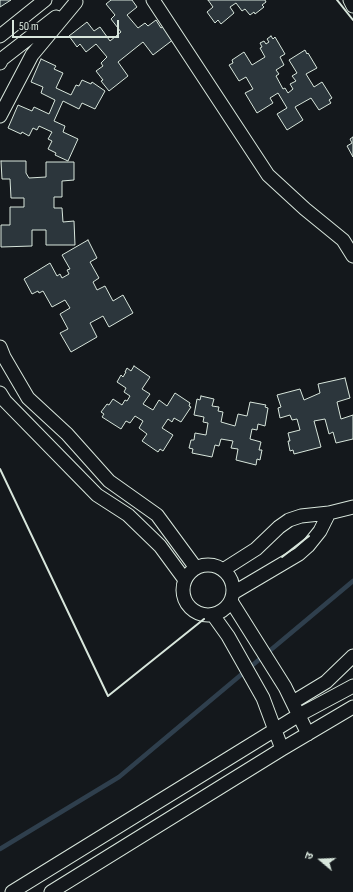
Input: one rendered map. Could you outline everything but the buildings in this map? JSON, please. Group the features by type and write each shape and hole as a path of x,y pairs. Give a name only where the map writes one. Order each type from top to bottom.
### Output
{"street":[{"path":"0,36 46,0"},
{"path":"153,0 268,175 342,240 353,256"},
{"path":"350,0 353,6"},
{"path":"0,63 2,59 77,1"},
{"path":"0,116 32,55 77,1"},
{"path":"0,347 4,357 28,398 67,434 108,481 157,515 196,568"},
{"path":"0,393 5,401 97,495 128,515 160,546 185,580"},
{"path":"223,570 256,550 279,527 289,520 314,513 329,513 353,507"},
{"path":"308,734 285,687 245,624 232,597 231,580 223,570 214,566 205,565 196,568 185,580 183,588 183,595 186,603 191,609 198,613 213,615 224,610 232,597 299,554 308,546 320,531 329,513"},
{"path":"213,615 228,636 263,698 282,749"},
{"path":"293,702 326,682 353,656"},
{"path":"12,892 299,716 353,686"},
{"path":"51,892 282,749 353,707"}],"waterway":[{"path":"0,849 119,777 353,581"}],"wall":[{"path":"337,0 353,20"},
{"path":"0,469 108,696 204,619"},
{"path":"282,557 309,536"}]}
